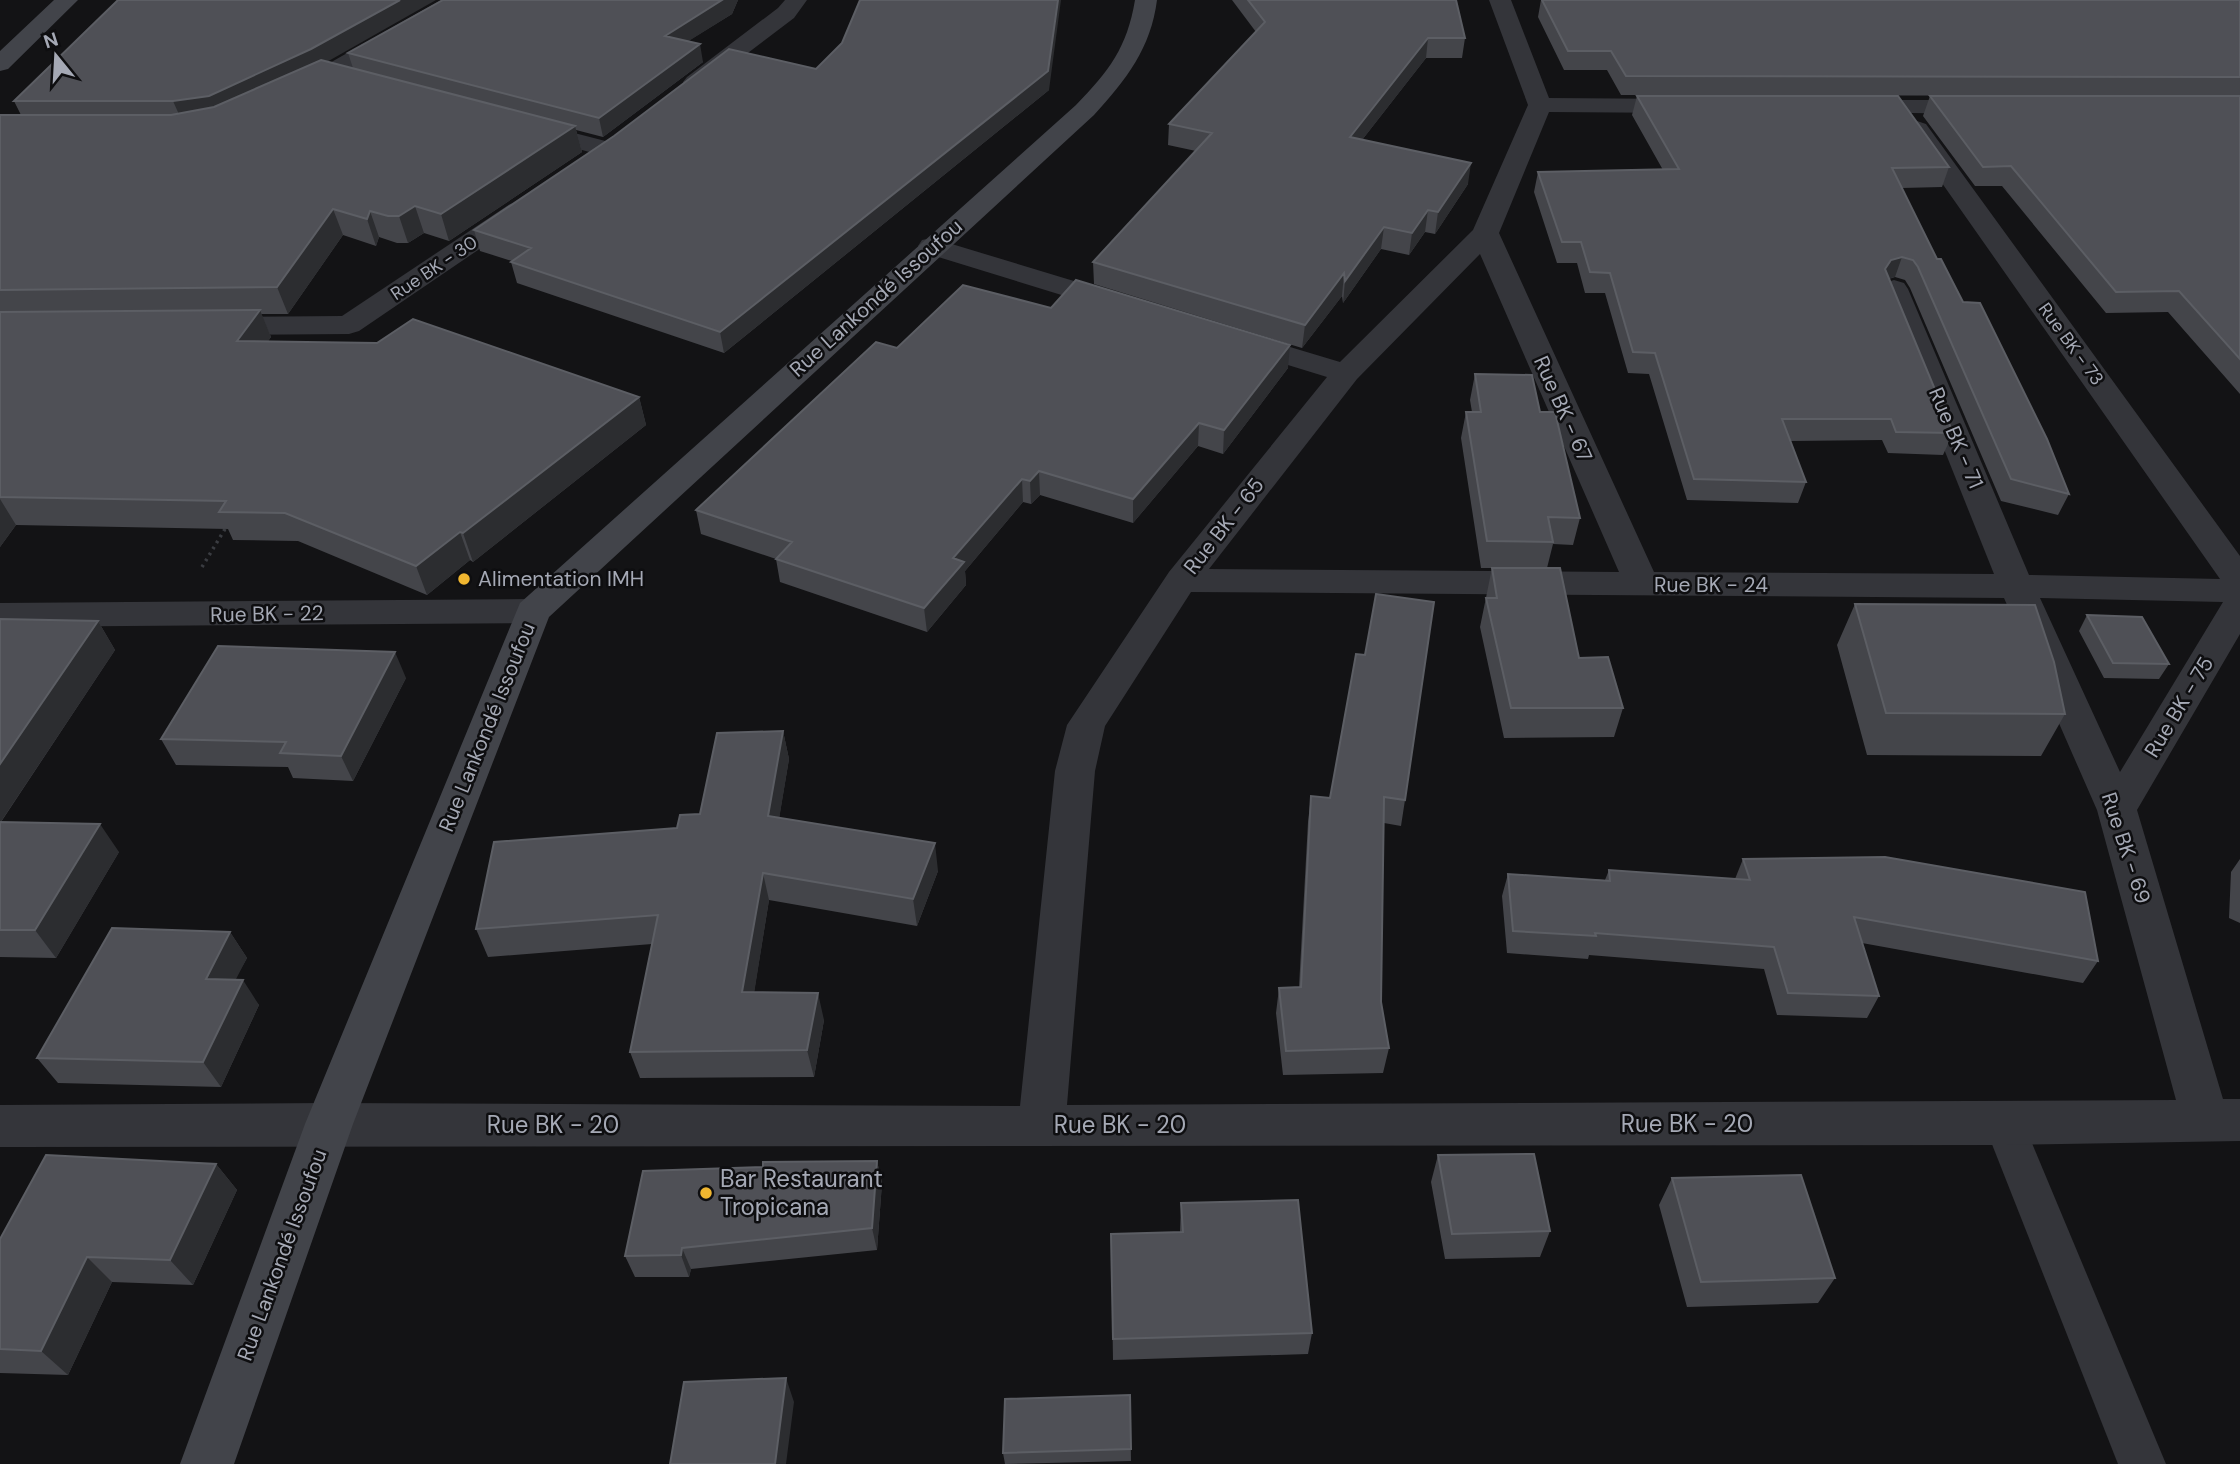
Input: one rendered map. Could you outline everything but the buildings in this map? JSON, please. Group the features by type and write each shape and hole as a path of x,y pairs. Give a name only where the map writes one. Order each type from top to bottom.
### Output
{"street":[{"path":"0,64 67,0"},
{"path":"269,101 327,74 457,0"},
{"path":"675,98 786,13 796,0"},
{"name":"Rue Lankondé Issoufou","path":"207,1464 329,1124 533,611 932,246 1085,110 1123,69 1144,25 1146,0"},
{"path":"1500,0 1540,105 1707,106"},
{"path":"327,74 353,81"},
{"name":"Rue BK - 65","path":"1042,1125 1075,771 1086,725 1181,580 1346,373 1485,233 1540,105"},
{"path":"1832,107 1996,107"},
{"name":"Rue BK - 73","path":"1901,107 2240,581"},
{"path":"508,123 608,149"},
{"path":"575,172 631,132"},
{"name":"Rue BK - 30","path":"195,326 349,325 541,194"},
{"name":"Rue BK - 67","path":"1485,233 1642,585"},
{"path":"932,246 1146,312"},
{"name":"Rue BK - 71","path":"1894,289 2017,587"},
{"path":"1212,332 1346,373"},
{"name":"Rue BK - 24","path":"1181,580 2240,591"},
{"name":"Rue BK - 69","path":"2017,587 2117,810 2222,1120"},
{"name":"Rue BK - 75","path":"2117,810 2240,603"},
{"name":"Rue BK - 22","path":"0,615 533,611"},
{"name":"Rue BK - 20","path":"0,1126 2004,1124 2222,1120"}],"lane":[{"path":"2004,1124 2142,1464"}],"path":[{"path":"173,614 230,521"}],"place":[{"name":"Alimentation IMH","path":"464,579"},
{"name":"Bar Restaurant Tropicana","path":"706,1193"}]}
